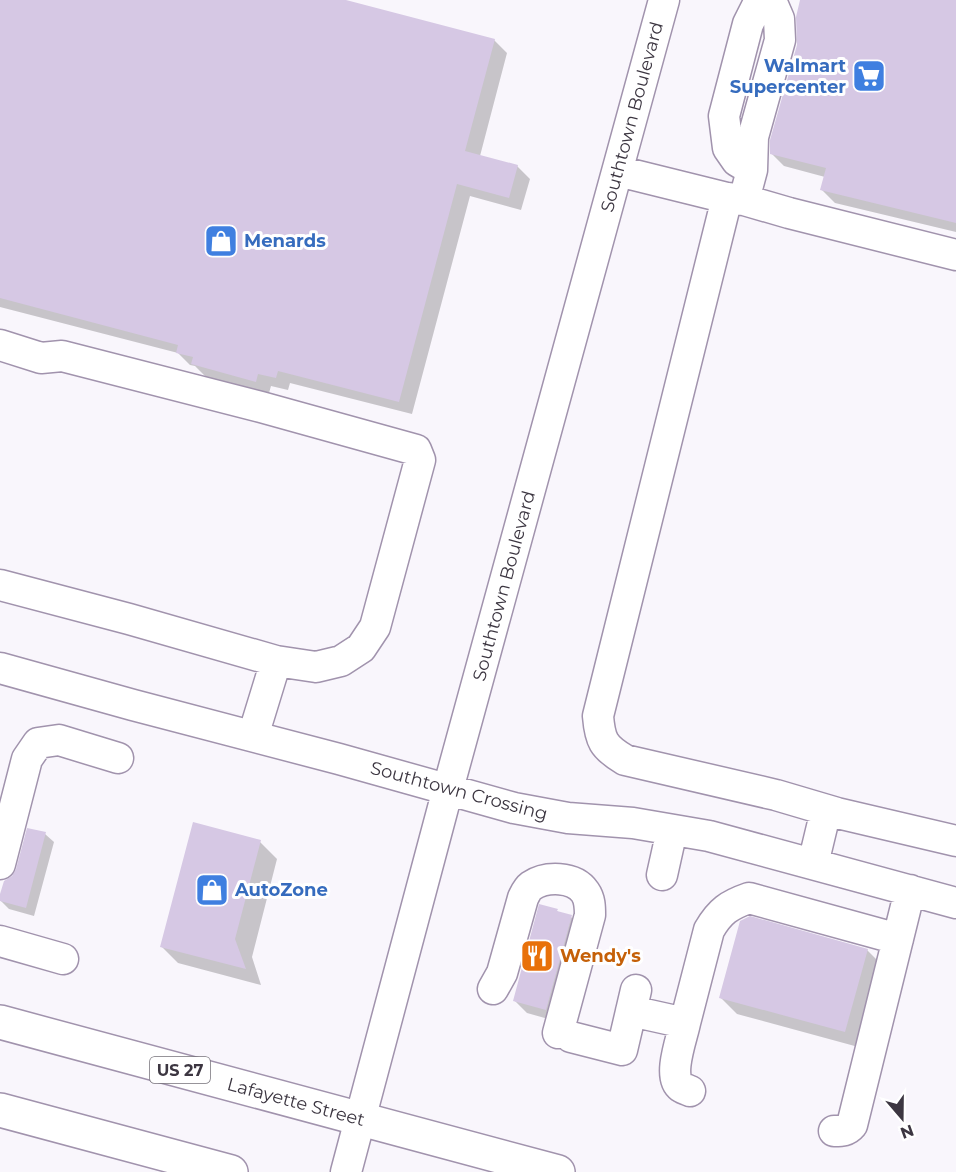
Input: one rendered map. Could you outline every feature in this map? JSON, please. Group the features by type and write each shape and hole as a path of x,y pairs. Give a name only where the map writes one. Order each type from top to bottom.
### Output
{"highway":[{"name":"Lafayette Street","path":"0,1022 558,1172"},
{"path":"0,1110 231,1172"}],"street":[{"name":"Southtown Boulevard","path":"346,1172 663,0"},
{"path":"752,170 736,161 728,148 724,116 748,24 760,0"},
{"path":"768,0 773,5 779,19 780,40 753,136 752,170 736,199 598,716 600,735 610,752 625,760 776,795 826,810 956,841"},
{"path":"618,171 956,255"},
{"path":"0,345 41,358 62,356 261,407 416,450 420,460 375,627 361,648 341,661 316,667 276,661 0,585"},
{"path":"253,736 276,661"},
{"name":"Southtown Crossing","path":"0,668 514,808 568,818 633,823 709,837 956,903"},
{"path":"0,864 27,759 38,743 59,740 118,758"},
{"path":"813,864 826,810"},
{"path":"662,875 672,830"},
{"path":"514,880 529,868 555,864 579,868 595,877"},
{"path":"493,989 502,973 523,898 528,888 538,882 561,879 579,886 585,893 589,900 590,915 565,1035 622,1050 633,1001 685,1023"},
{"path":"834,1131 849,1129 852,1125 910,890"},
{"path":"690,1091 681,1088 674,1068 709,930 717,916 736,902 749,898 898,939"},
{"path":"0,941 63,959"}],"building":[{"name":"Menards","path":"0,0 346,0 495,39 465,151 518,165 509,198 457,184 399,402 278,371 276,378 258,374 256,382 191,364 193,357 176,353 178,345 0,298"},
{"name":"Walmart Supercenter","path":"800,0 956,0 956,223 820,190 826,168 770,154 770,140 797,45 796,17"},
{"name":"AutoZone","path":"193,822 261,840 235,939 246,969 160,947"},
{"path":"27,828 46,832 26,908 0,901 0,894 4,881 12,876 16,869"},
{"name":"Wendy's","path":"539,904 572,915 546,1010 513,1001"},
{"path":"750,916 868,949 845,1032 719,998 740,921"}],"place":[{"name":"Walmart Supercenter","path":"869,76"},
{"name":"Menards","path":"221,241"},
{"name":"AutoZone","path":"212,890"},
{"name":"Wendy's","path":"537,956"}]}
